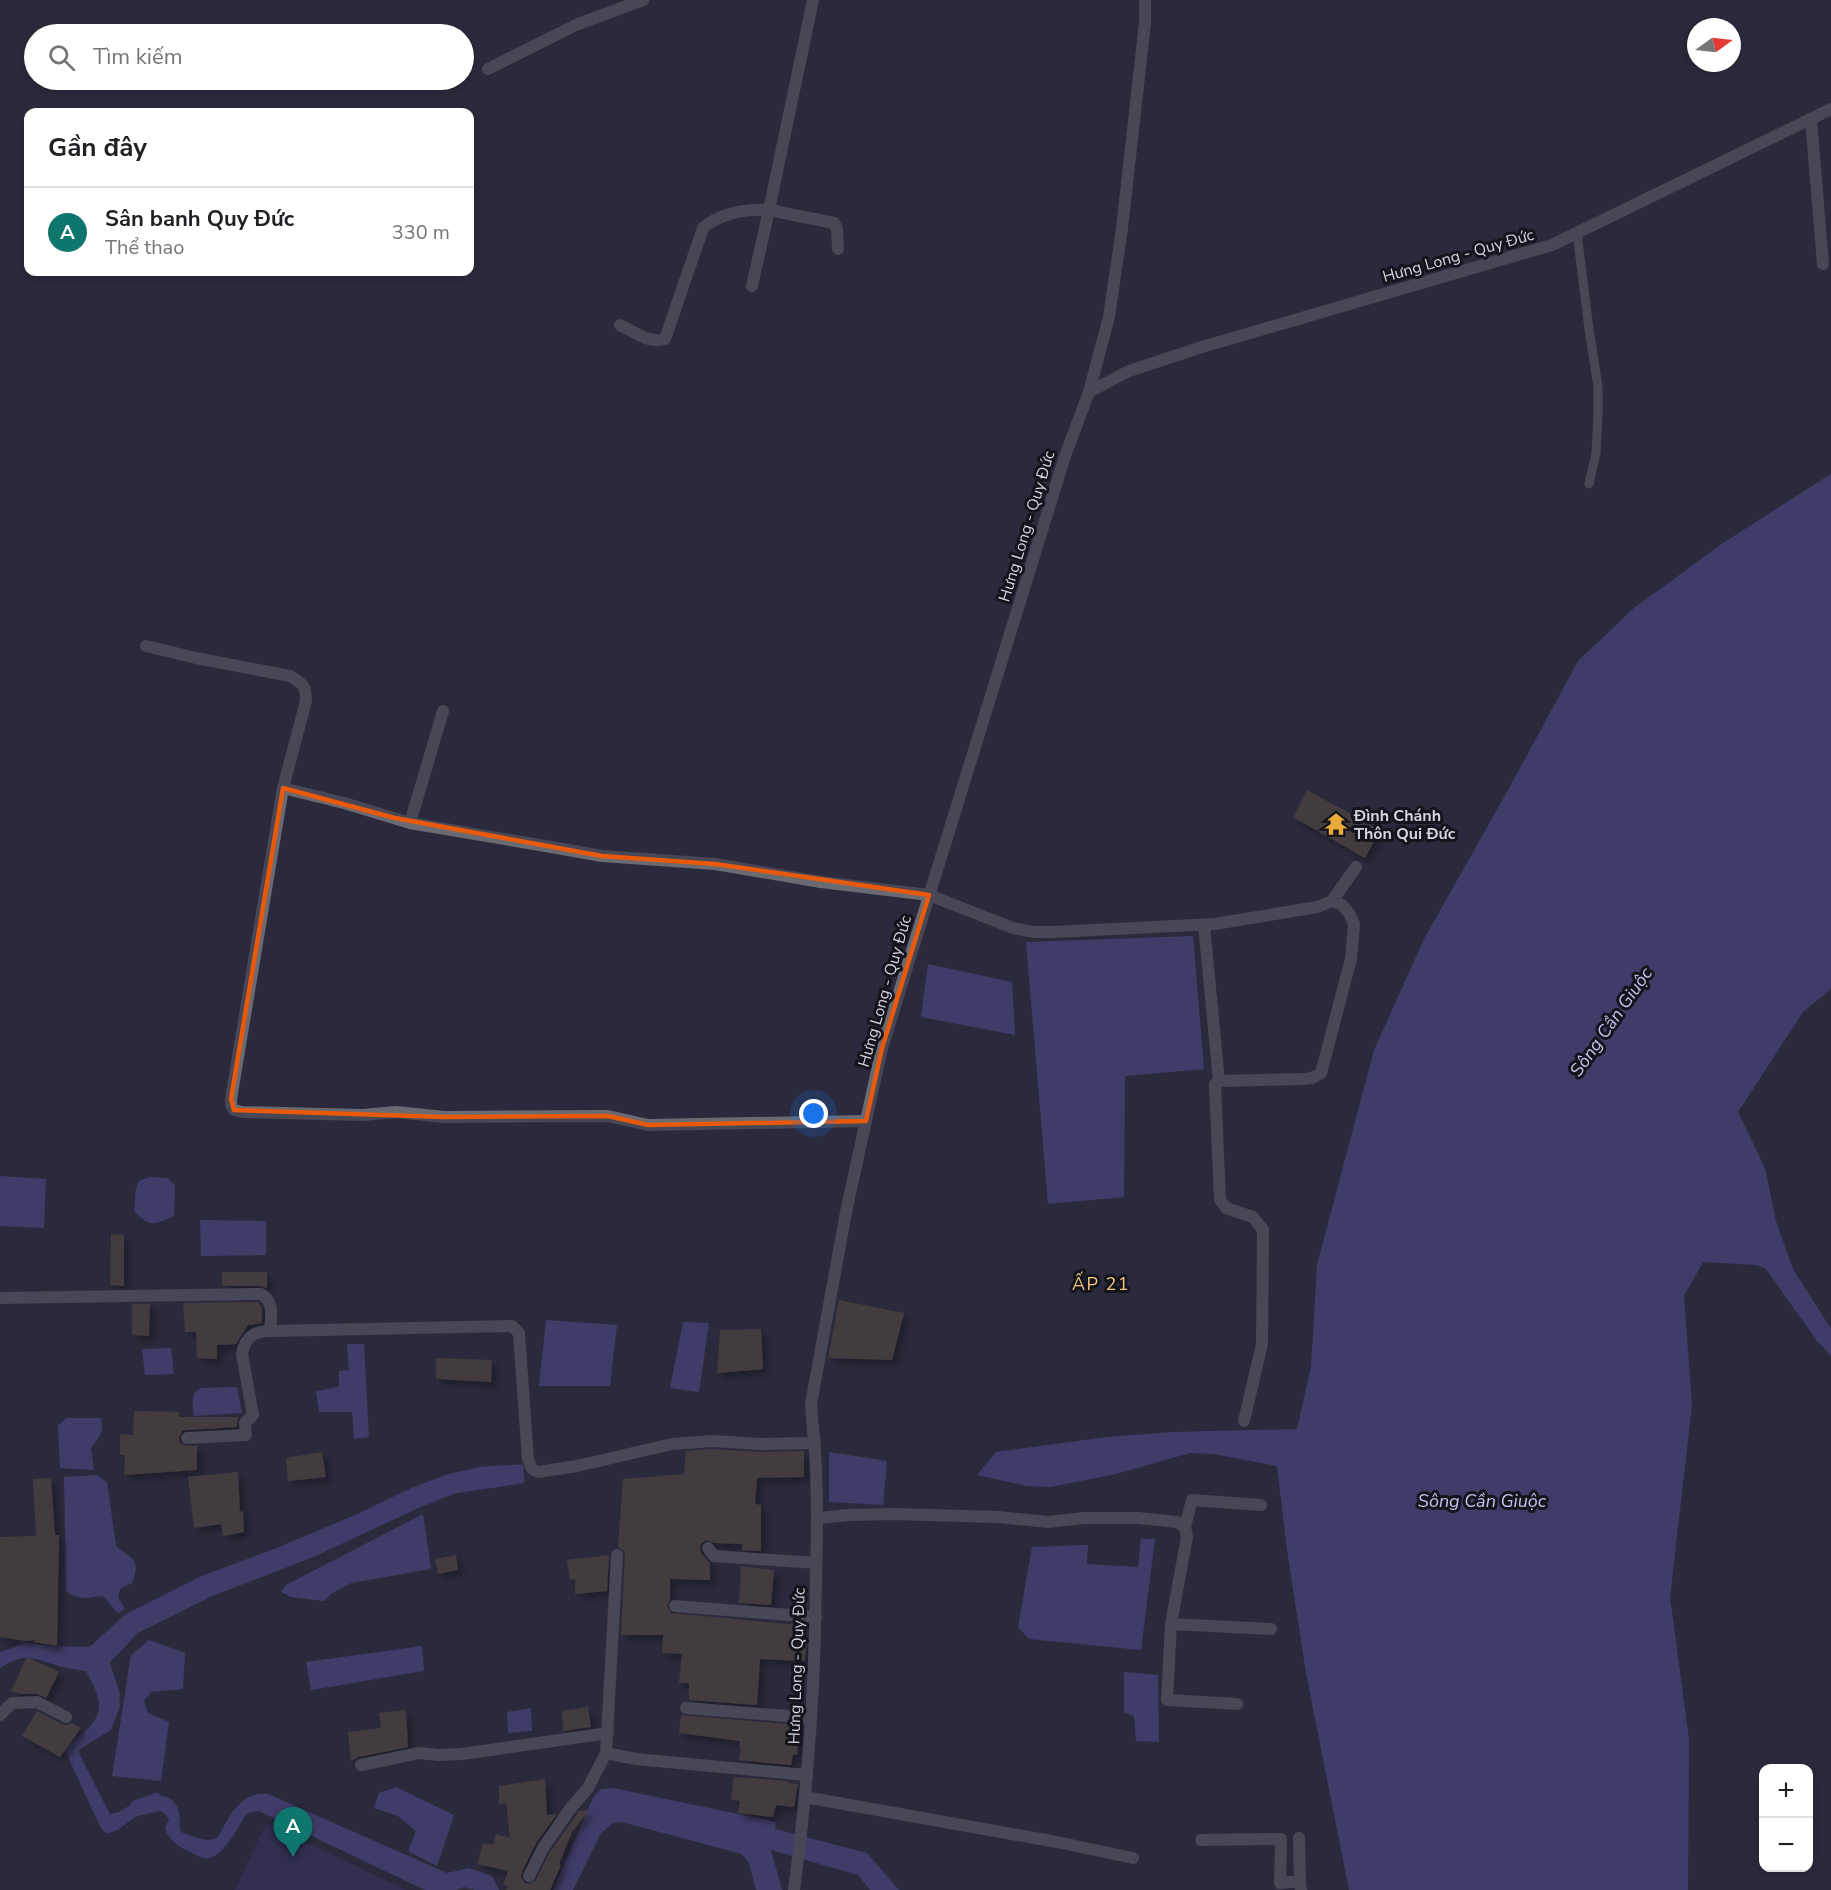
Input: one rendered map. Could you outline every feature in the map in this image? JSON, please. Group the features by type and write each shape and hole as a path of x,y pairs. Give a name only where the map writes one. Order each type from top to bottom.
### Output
{"street":[{"path":"488,69 578,24 644,0"},
{"path":"752,286 813,0"},
{"path":"1089,392 1109,317 1122,228 1145,22 1145,0"},
{"name":"Hưng Long - Quy Đức","path":"794,1890 804,1824 815,1656 817,1471 811,1404 847,1207 882,1048 1062,467 1089,392 1129,371 1202,347 1552,245 1831,109"},
{"path":"1811,118 1823,264"},
{"path":"620,325 649,340 665,339 703,228 718,217 761,209 834,224 837,229 838,249"},
{"path":"146,646 290,676 302,683 306,690 306,701 283,788 231,1099 234,1110 363,1115 396,1112 444,1117 608,1116 648,1125 866,1121"},
{"path":"410,823 443,711"},
{"path":"283,788 410,823 602,856 715,864 821,882 929,895 1013,928 1033,932 1204,925 1317,907 1332,901 1356,867"},
{"path":"1244,1421 1262,1344 1263,1230 1253,1217 1226,1208 1220,1200 1215,1084 1304,1079 1321,1073 1351,959 1354,924 1342,905 1332,901"},
{"path":"1204,925 1219,1082"},
{"path":"0,1298 261,1294 268,1300 271,1308 270,1331"},
{"path":"187,1438 246,1435 244,1423 253,1415 242,1354 243,1347 247,1338 261,1331 512,1326 519,1333 528,1459 532,1469 538,1472 577,1466 672,1444 713,1441 761,1444 814,1443"},
{"name":"Hưng Long - Quy Đức","path":"813,1426 814,1443"},
{"path":"1237,1704 1167,1700 1171,1624 1187,1537 1185,1527 1192,1500 1261,1504"},
{"path":"817,1518 893,1514 998,1517 1048,1522 1084,1518 1138,1518 1177,1522 1185,1527"},
{"path":"708,1548 714,1556 816,1563"},
{"path":"529,1876 543,1848 570,1809 588,1788 606,1754 616,1555"},
{"path":"675,1606 816,1617"},
{"path":"1171,1624 1271,1629"},
{"path":"0,1716 12,1703 37,1702 66,1717"},
{"path":"686,1707 811,1718"},
{"path":"361,1765 419,1753 462,1754 608,1733"},
{"path":"606,1754 636,1760 807,1775"},
{"path":"805,1797 1057,1842 1132,1858"},
{"path":"1201,1840 1281,1839 1280,1883 1301,1886 1299,1838"}],"lane":[{"path":"1577,233 1598,387 1596,453 1589,484"}],"highlighted area":[{"path":"283,788 395,818 602,856 715,864 929,895 882,1048 866,1121 648,1125 608,1116 444,1117 234,1110 231,1099"}],"shaded area":[{"path":"266,1823 406,1890 235,1890"}],"water":[{"name":"Sông Cần Giuộc","path":"1831,474 1831,989 1803,1012 1738,1112 1765,1168 1776,1221 1793,1269 1831,1329 1831,1356 1817,1341 1766,1269 1756,1265 1703,1262 1684,1296 1692,1405 1670,1597 1689,1739 1688,1890 1349,1890 1306,1673 1277,1466 1213,1454 1190,1453 1116,1474 1050,1487 1027,1486 977,1475 996,1452 1107,1437 1171,1432 1297,1429 1311,1367 1317,1265 1374,1050 1425,937 1578,661 1634,608 1723,543"},
{"path":"1193,936 1204,1069 1125,1076 1124,1197 1048,1204 1026,942"},
{"path":"928,964 1012,982 1015,1035 921,1017"},
{"path":"0,1176 46,1179 44,1228 0,1226"},
{"path":"149,1177 167,1178 175,1185 174,1216 157,1223 144,1220 134,1211 139,1181"},
{"path":"200,1220 266,1221 266,1255 201,1256"},
{"path":"546,1320 617,1325 610,1386 539,1386"},
{"path":"683,1322 709,1323 699,1392 670,1388"},
{"path":"347,1344 364,1344 369,1437 354,1439 352,1412 319,1412 316,1391 339,1387 339,1371 349,1370"},
{"path":"171,1348 174,1374 145,1375 142,1349"},
{"path":"237,1387 242,1413 194,1416 193,1396 197,1390"},
{"path":"66,1418 101,1418 100,1434 91,1448 94,1470 60,1468 58,1426"},
{"path":"829,1452 887,1461 883,1505 829,1502"},
{"path":"521,1467 522,1481 454,1491 314,1554 211,1594 136,1630 107,1662 117,1693 117,1707 109,1728 79,1747 76,1753 109,1818 143,1799 161,1796 169,1798 176,1805 181,1832 209,1840 218,1837 232,1813 243,1801 250,1796 268,1794 447,1873 469,1868 492,1876 499,1890 475,1890 464,1887 455,1890 425,1890 259,1811 250,1812 245,1816 223,1849 205,1858 174,1842 165,1829 169,1819 157,1809 135,1814 116,1828 107,1831 103,1827 68,1751 69,1747 94,1726 101,1712 101,1696 88,1670 27,1655 0,1665 0,1652 21,1645 54,1649 91,1649 126,1617 201,1579 276,1551 447,1477 483,1469"},
{"path":"96,1475 107,1482 116,1546 134,1560 136,1569 132,1583 121,1588 118,1597 125,1609 118,1613 103,1596 79,1597 66,1590 64,1477"},
{"path":"423,1514 431,1569 351,1583 332,1593 324,1601 291,1597 281,1592 286,1585"},
{"path":"1141,1539 1155,1539 1141,1650 1029,1639 1018,1627 1032,1547 1088,1545 1087,1564 1138,1567"},
{"path":"149,1640 185,1653 183,1689 151,1692 144,1701 148,1713 169,1722 161,1781 112,1776 131,1655"},
{"path":"422,1646 424,1671 311,1690 306,1662"},
{"path":"1124,1672 1158,1675 1159,1742 1136,1741 1134,1716 1124,1712"},
{"path":"531,1708 532,1731 508,1733 507,1712"},
{"path":"396,1787 454,1815 437,1866 408,1851 416,1831 398,1816 374,1808 379,1793"},
{"path":"613,1788 776,1822 775,1829 867,1853 899,1890 870,1890 858,1875 771,1850 782,1890 756,1890 749,1863 742,1854 622,1822 613,1823 601,1833 573,1890 553,1890 593,1798 601,1789"}],"building":[{"name":"Đình Chánh Thôn Qui Đức","path":"1307,790 1380,830 1365,858 1293,817"},
{"path":"111,1234 124,1235 124,1286 110,1285"},
{"path":"222,1272 267,1272 267,1288 222,1286"},
{"path":"839,1300 904,1313 892,1360 828,1358"},
{"path":"258,1302 262,1308 262,1323 248,1325 236,1344 217,1345 217,1359 197,1358 196,1332 185,1332 183,1303"},
{"path":"132,1304 150,1304 149,1336 132,1335"},
{"path":"761,1329 763,1369 717,1373 720,1330"},
{"path":"436,1358 492,1360 491,1382 436,1379"},
{"path":"134,1411 179,1412 179,1417 238,1417 237,1427 182,1431 179,1438 180,1443 197,1446 197,1470 124,1475 125,1455 120,1455 120,1434 133,1435"},
{"path":"711,1449 761,1452 804,1451 804,1477 757,1478 755,1504 761,1505 761,1551 742,1550 742,1544 714,1543 706,1540 700,1548 701,1553 710,1563 710,1580 670,1579 670,1600 667,1606 671,1613 797,1625 795,1644 806,1645 805,1661 760,1659 757,1705 689,1700 689,1683 679,1683 682,1654 662,1653 663,1635 621,1635 625,1555 624,1551 618,1547 623,1479 684,1474 686,1451"},
{"path":"322,1452 326,1477 288,1481 286,1458"},
{"path":"238,1472 240,1512 243,1511 244,1532 223,1536 221,1524 194,1528 188,1477"},
{"path":"51,1478 55,1535 59,1535 57,1646 34,1642 35,1640 25,1641 0,1637 0,1537 36,1536 33,1479"},
{"path":"456,1555 458,1570 438,1574 435,1559"},
{"path":"609,1555 607,1591 575,1594 575,1579 570,1580 567,1560"},
{"path":"741,1566 774,1570 771,1605 739,1603"},
{"path":"27,1657 59,1672 46,1698 37,1694 21,1694 11,1691"},
{"path":"588,1707 591,1727 563,1731 562,1711"},
{"path":"406,1710 408,1747 359,1757 351,1761 348,1732 381,1728 379,1713"},
{"path":"37,1711 62,1724 71,1723 81,1728 60,1757 22,1736"},
{"path":"681,1715 799,1725 797,1755 793,1754 791,1765 739,1760 740,1741 679,1733"},
{"path":"734,1777 788,1781 788,1783 798,1784 794,1807 776,1805 773,1817 738,1813 740,1801 731,1799"},
{"path":"545,1779 547,1815 557,1814 536,1843 522,1872 521,1877 525,1883 530,1884 536,1880 550,1852 579,1811 589,1810 572,1832 550,1890 506,1890 508,1886 503,1884 508,1871 477,1864 483,1843 493,1845 496,1834 510,1838 506,1803 499,1805 499,1786"}],"waterway":[{"path":"25,1645 54,1649 91,1649 126,1617 201,1579 276,1551 447,1477 483,1469 521,1467 522,1481 454,1491 314,1554 211,1594 136,1631 107,1662 117,1693 117,1707 109,1728 78,1747 76,1753 109,1818 116,1815"},
{"path":"0,1665 27,1655 88,1669 99,1693 101,1712 94,1726 69,1747 68,1751 103,1827 107,1831 116,1828 135,1814 157,1809 157,1795 134,1803"}],"place":[{"name":"Đình Chánh Thôn Qui Đức","path":"1336,824"},
{"name":"Sân banh Quy Đức","path":"293,1857"}],"district":[{"name":"ẤP 21","path":"1101,1284"}]}
